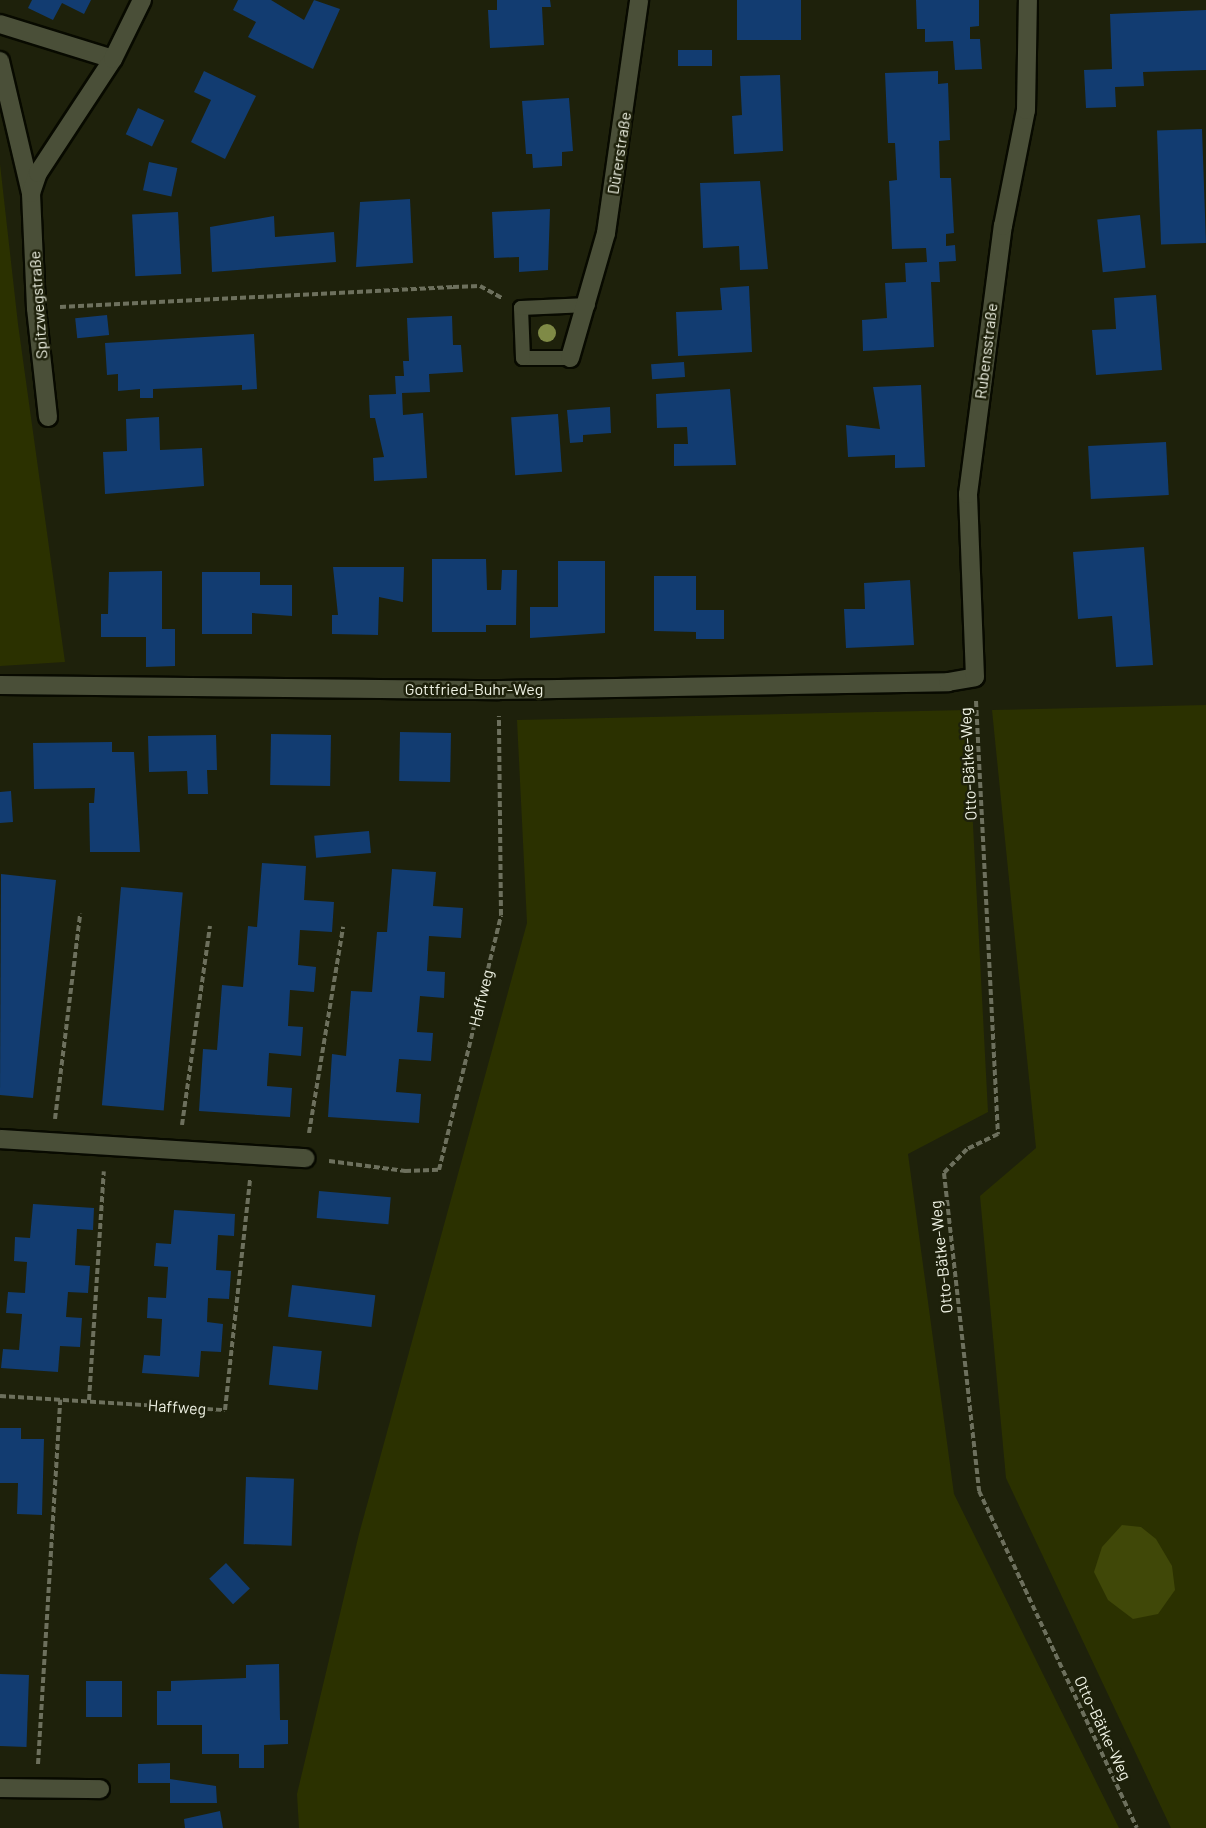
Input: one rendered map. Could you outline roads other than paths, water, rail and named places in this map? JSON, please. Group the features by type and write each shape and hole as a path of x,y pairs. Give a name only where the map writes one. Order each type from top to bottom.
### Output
{"street":[{"name":"Spitzwegstraße","path":"32,193 38,173 113,59 142,0"},
{"name":"Dürerstraße","path":"570,358 588,305 624,132 639,0"},
{"name":"Rubensstraße","path":"948,682 975,676 968,494 1003,226 1026,110 1028,0"},
{"path":"0,24 113,59"},
{"name":"Spitzwegstraße","path":"0,61 32,193 36,308 48,417"},
{"name":"Gottfried-Buhr-Weg","path":"0,685 499,690 948,682"},
{"path":"0,1139 305,1158"},
{"path":"0,1788 100,1789"}],"lane":[{"name":"Dürerstraße","path":"570,358 523,358 521,308 588,305"}]}
